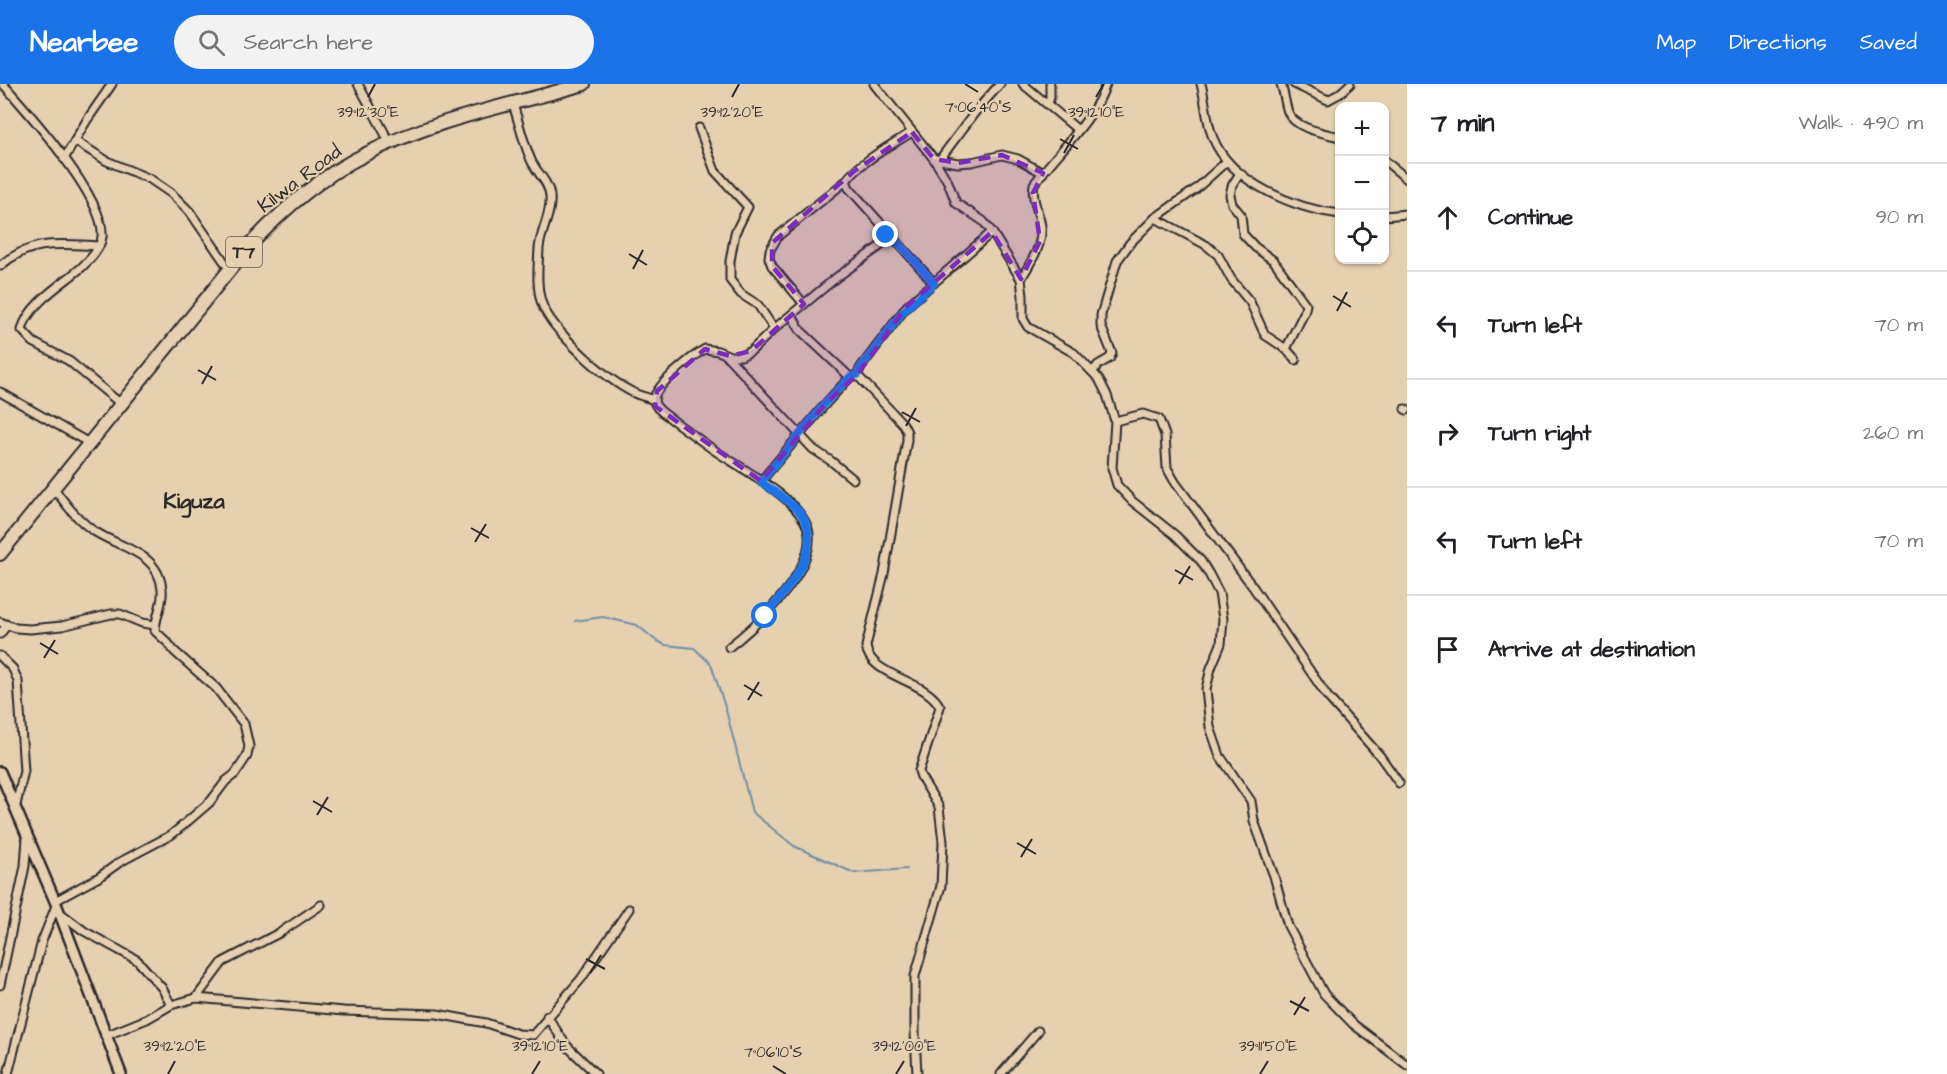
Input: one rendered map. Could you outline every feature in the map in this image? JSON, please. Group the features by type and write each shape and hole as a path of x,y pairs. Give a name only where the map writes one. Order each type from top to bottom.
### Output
{"highway":[{"name":"Kilwa Road","path":"0,554 248,247 288,206 350,163 390,143 428,129 584,84"}],"street":[{"path":"3,84 44,131 64,159 88,196 102,230 99,246 81,268 58,285 31,313 22,330 33,342 69,361 121,404"},
{"path":"64,159 112,84"},
{"path":"358,84 390,143"},
{"path":"874,84 937,159 956,203 983,222 992,232 1020,279 1023,319 1028,327 1065,347 1093,371 1107,395 1115,421 1112,468 1117,485 1127,496 1175,535 1201,561 1219,593 1222,610 1222,638 1206,689 1210,727 1220,756 1251,801 1254,821 1274,876 1288,926 1324,994 1353,1024 1407,1065"},
{"path":"937,159 1000,84"},
{"path":"1023,84 1078,130"},
{"path":"1048,104 1050,84"},
{"path":"1020,279 1040,241 1041,229 1033,193 1034,184 1078,130 1106,84"},
{"path":"1201,84 1214,139 1227,161 1240,173 1262,187 1297,205 1335,213"},
{"path":"1281,84 1289,114 1293,119 1311,129 1335,136"},
{"path":"1294,84 1328,100 1350,84"},
{"path":"513,104 529,154 550,195 545,226 538,246 539,287 541,302 546,313 570,341 610,377 633,393 654,400"},
{"path":"699,128 715,171 748,207 735,233 730,261 730,280 741,294 758,305 774,330"},
{"path":"804,304 772,266 769,258 770,249 778,236 868,161 912,132"},
{"path":"75,141 107,161 150,179 172,194 190,212 230,270"},
{"path":"937,159 965,163 1002,155 1018,159 1043,172"},
{"path":"1093,371 1110,358 1112,352 1101,326 1101,315 1117,261 1130,243 1155,218 1196,189 1227,161"},
{"path":"1389,164 1407,179"},
{"path":"1240,173 1232,186 1230,195 1232,204 1241,214 1243,234 1255,247 1274,261 1306,305 1286,349"},
{"path":"846,181 849,188 934,283"},
{"path":"1389,216 1407,214"},
{"path":"1155,218 1218,255 1231,279 1250,302 1262,330 1296,360"},
{"path":"726,355 741,356 751,351 837,277 879,247 885,240 887,230"},
{"path":"761,482 826,402 854,376 902,313 992,232"},
{"path":"0,266 27,248 99,246"},
{"path":"792,315 800,330 854,376 903,424 907,432 888,553 866,652 879,666 932,695 940,707 920,771 921,777 939,807 943,842 941,886 915,976 917,1074"},
{"path":"729,647 771,608 800,569 808,550 809,533 801,515 792,506 662,412 654,400 657,391 698,353 705,349 718,351 726,355 813,449 853,480"},
{"path":"0,392 89,443"},
{"path":"1115,421 1143,414 1159,419 1165,435 1167,468 1175,482 1253,588 1327,696 1380,756 1399,783"},
{"path":"8,1074 42,941 56,906 120,862 182,827 210,802 226,781 235,774 247,756 249,746 244,724 216,688 158,634 155,625 163,592 161,580 151,562 131,548 92,530 76,516 53,487"},
{"path":"0,634 4,623 16,628 30,629 62,626 111,614 120,614 142,623 155,625"},
{"path":"0,656 13,669 18,681 24,771 16,805"},
{"path":"0,772 16,805 121,1074"},
{"path":"0,985 25,866 27,838"},
{"path":"196,998 223,962 281,932 321,905"},
{"path":"56,906 84,931 137,960 162,988 171,1005"},
{"path":"105,1036 147,1019 171,1005 196,998 344,1011 437,1014 533,1035 581,979 629,909"},
{"path":"547,1016 566,1045 596,1074"},
{"path":"1001,1074 1038,1031"}],"highlighted area":[{"path":"912,132 934,159 958,163 1002,155 1043,173 1033,193 1040,241 1021,279 992,232 907,306 857,375 827,402 761,481 655,406 657,391 705,349 730,356 751,351 804,304 772,266 772,243 853,172"}],"waterway":[{"path":"575,621 603,617 637,625 665,645 694,648 711,664 726,710 752,812 794,846 854,873 907,869"}],"district":[{"name":"Kiguza","path":"194,500"}],"route":[{"path":"765,616 800,569 808,550 809,533 801,515 761,482 826,402 850,377 857,375 902,313 934,283 887,230 886,235"}]}
